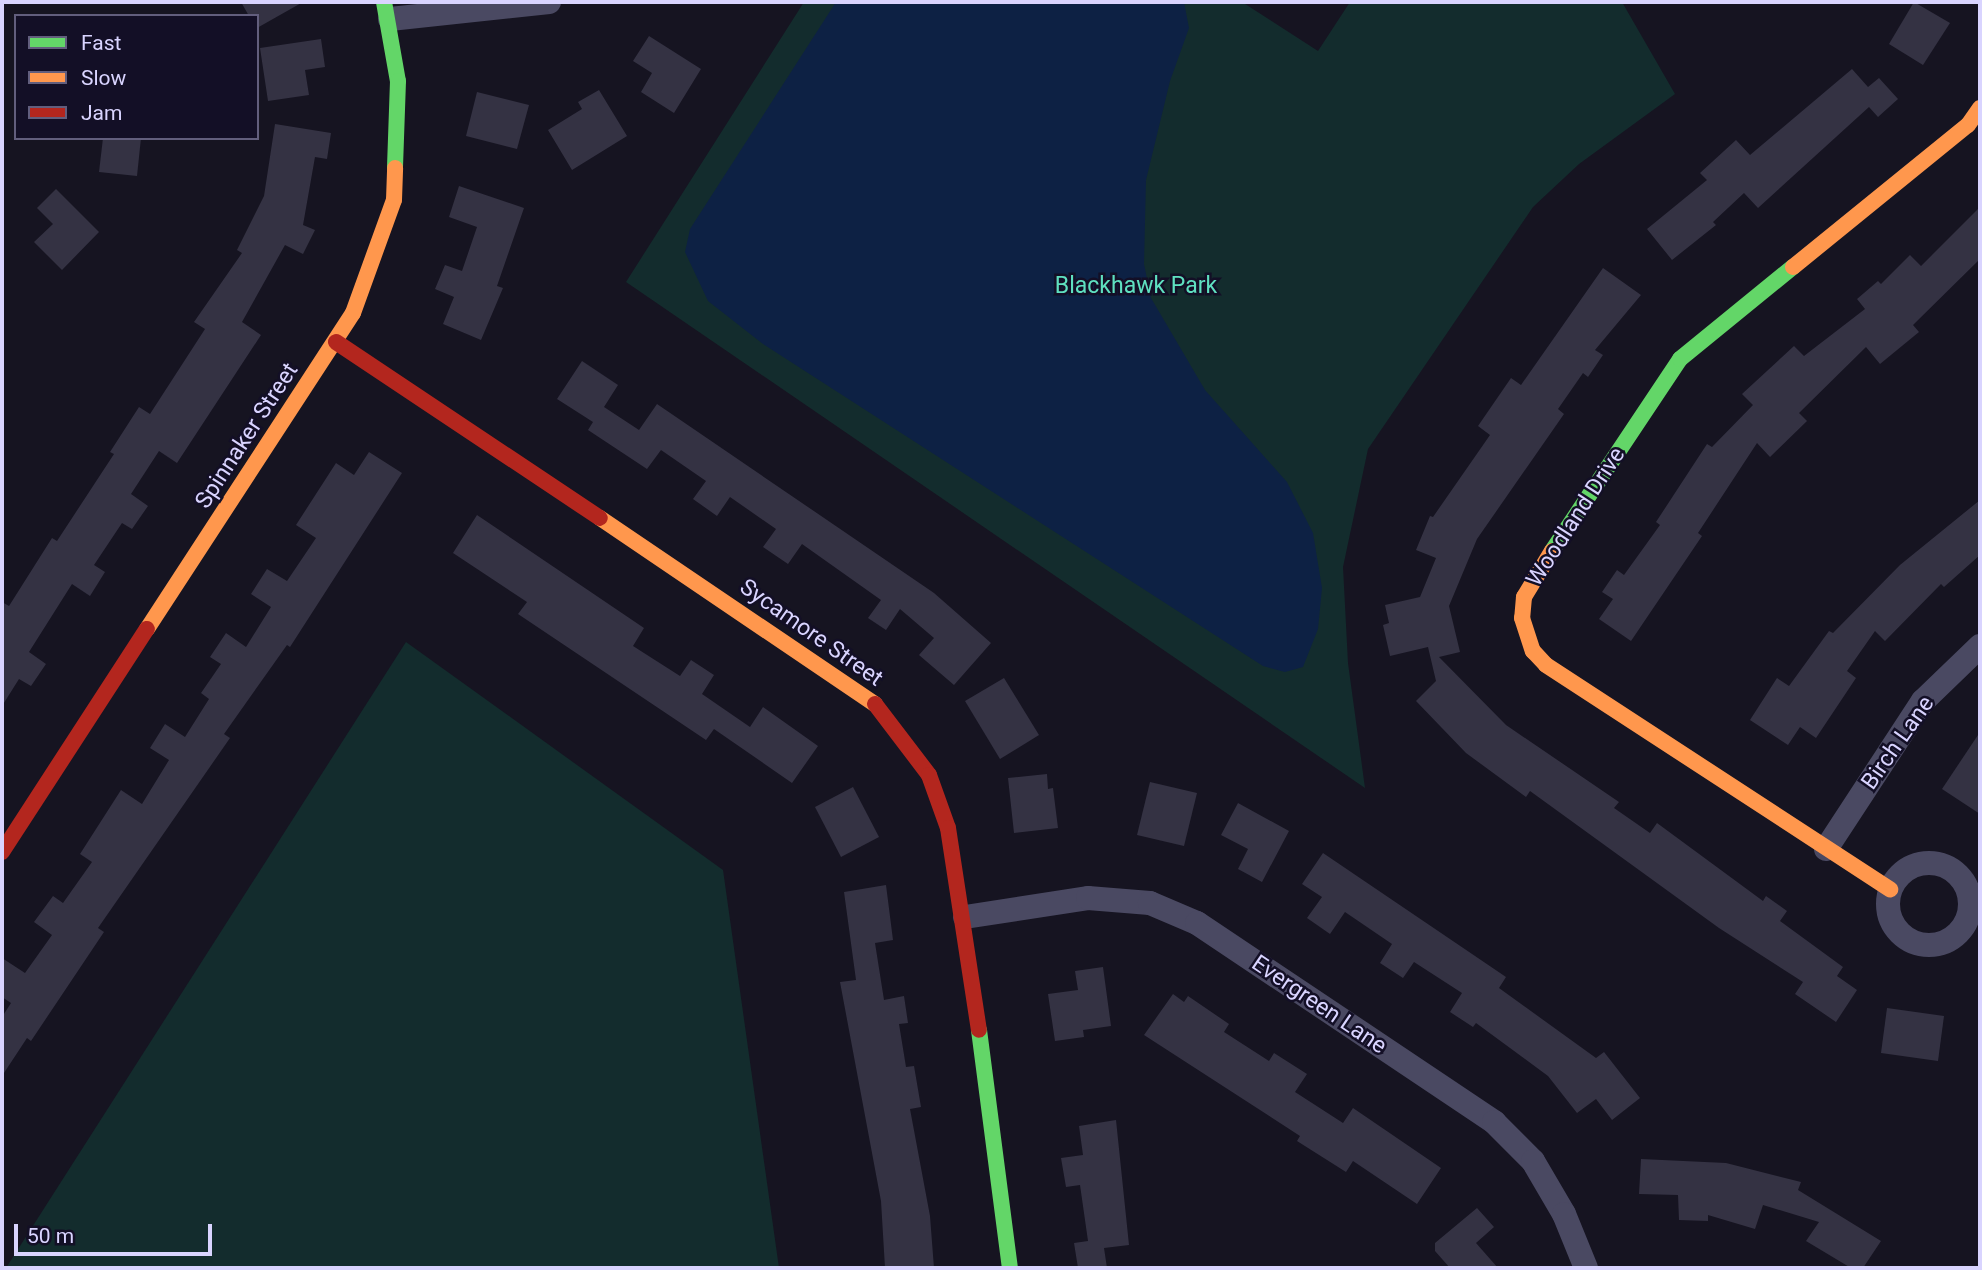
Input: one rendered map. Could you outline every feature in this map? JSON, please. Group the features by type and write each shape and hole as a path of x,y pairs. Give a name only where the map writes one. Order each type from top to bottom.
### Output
{"street":[{"path":"387,10 549,2"},
{"name":"Spinnaker Street","path":"2,852 353,313 394,200 398,81 387,10"},
{"name":"Woodland Drive","path":"1890,889 1546,665 1532,651 1525,635 1524,597 1680,359 1718,324 1958,133 1980,108"},
{"name":"Sycamore Street","path":"336,342 866,695 902,735 929,775 948,828 965,916 1010,1268"},
{"name":"Birch Lane","path":"1826,849 1923,701 1980,646"},
{"name":"Evergreen Lane","path":"965,916 1088,898 1150,903 1197,923 1494,1122 1533,1161 1564,1214 1586,1268"}],"green space":[{"name":"Blackhawk Park","path":"804,2 1242,2 1318,51 1350,2 1622,2 1675,94 1579,164 1533,207 1368,449 1343,567 1348,663 1365,788 626,282"},
{"path":"406,642 723,870 779,1268 6,1268"}],"water":[{"path":"836,2 1184,2 1189,28 1170,81 1146,180 1144,264 1151,298 1205,390 1287,482 1313,533 1322,588 1318,629 1303,667 1285,672 1263,666 763,344 708,301 685,252 690,229"}],"building":[{"path":"241,2 303,2 259,27 259,14 248,14"},
{"path":"1914,2 1950,23 1923,65 1889,44"},
{"path":"649,36 701,69 674,113 641,92 652,73 633,61"},
{"path":"321,39 325,67 305,70 309,95 268,101 260,48"},
{"path":"1852,69 1868,87 1879,78 1898,99 1878,117 1869,107 1758,208 1744,193 1713,222 1716,225 1672,260 1647,229 1707,180 1700,173 1736,140 1750,155"},
{"path":"599,90 627,136 572,170 548,130 582,109 578,102"},
{"path":"477,92 529,105 517,149 466,136"},
{"path":"275,124 331,133 327,159 315,157 303,225 315,230 303,254 285,245 242,322 261,335 177,463 159,451 131,494 148,506 132,529 122,523 94,565 105,572 90,596 72,584 29,652 46,664 31,686 19,679 2,706 2,602 9,606 52,538 57,541 114,454 110,452 139,407 150,414 205,329 194,322 242,253 237,250 264,196"},
{"path":"103,140 141,140 137,176 99,172"},
{"path":"459,186 524,208 497,286 503,288 481,340 443,324 454,297 435,289 445,265 462,271 477,227 449,217"},
{"path":"56,189 99,232 62,270 34,242 53,224 37,208"},
{"path":"1980,207 1980,259 1913,325 1919,332 1880,364 1866,347 1799,413 1807,421 1770,457 1757,443 1698,533 1702,536 1631,641 1599,619 1613,599 1602,592 1617,570 1624,575 1660,525 1656,522 1707,444 1712,447 1753,405 1742,394 1794,346 1804,356 1865,309 1857,299 1878,281 1881,284 1910,255 1921,266"},
{"path":"1603,268 1641,295 1595,350 1603,355 1588,377 1583,373 1558,409 1564,414 1477,539 1449,606 1460,652 1439,657 1506,725 1619,802 1614,808 1650,833 1657,823 1763,901 1766,896 1787,911 1780,921 1843,967 1837,976 1857,990 1836,1022 1795,994 1803,982 1719,928 1530,791 1526,797 1466,753 1416,701 1436,681 1428,647 1390,656 1383,625 1389,623 1385,605 1420,597 1436,558 1416,550 1430,516 1433,517 1490,435 1478,426 1511,378 1521,385"},
{"path":"582,361 618,385 604,407 639,430 657,404 934,593 991,643 954,685 919,655 934,638 900,609 886,630 868,618 881,600 802,544 788,564 763,547 776,529 730,497 717,516 693,499 706,481 661,450 647,469 588,430 593,422 557,399"},
{"path":"369,452 402,473 290,647 287,645 224,734 230,738 98,928 104,932 31,1041 27,1038 2,1076 2,1017 11,1003 2,997 2,958 25,973 52,935 34,922 53,896 63,903 92,862 80,854 121,790 142,804 169,760 150,748 165,724 185,737 209,699 201,693 221,664 210,657 226,633 246,647 271,607 251,594 267,569 287,581 316,538 296,525 336,463 354,475"},
{"path":"1980,500 1980,555 1944,587 1941,584 1885,641 1875,631 1847,671 1856,678 1816,738 1800,727 1788,745 1750,720 1777,678 1789,686 1829,631 1833,633 1900,565"},
{"path":"477,515 644,628 633,646 680,676 691,660 714,675 702,694 750,727 763,707 818,746 792,783 714,729 706,740 518,614 527,602 453,553"},
{"path":"1004,678 1039,735 1000,759 965,701"},
{"path":"1980,732 1980,814 1942,789"},
{"path":"1047,774 1048,789 1053,788 1058,828 1014,833 1008,778"},
{"path":"1150,782 1197,793 1184,846 1137,835"},
{"path":"853,787 879,837 841,857 815,807"},
{"path":"1238,803 1289,831 1262,882 1238,869 1248,849 1221,835"},
{"path":"1323,853 1506,977 1499,988 1596,1058 1604,1052 1640,1098 1612,1120 1596,1099 1577,1113 1548,1076 1476,1023 1473,1027 1450,1012 1462,993 1414,962 1403,978 1380,963 1392,944 1345,912 1330,934 1307,918 1322,897 1302,884"},
{"path":"886,885 893,940 875,943 884,1000 904,996 908,1023 899,1024 906,1067 914,1066 921,1107 910,1109 930,1216 934,1268 885,1268 881,1201 840,982 856,980 844,892"},
{"path":"1103,967 1111,1026 1083,1030 1084,1037 1055,1041 1048,994 1078,990 1075,971"},
{"path":"1173,994 1184,1002 1188,996 1229,1024 1224,1032 1269,1061 1274,1053 1307,1074 1295,1092 1343,1123 1353,1108 1441,1168 1417,1204 1353,1161 1346,1172 1297,1141 1300,1136 1144,1035"},
{"path":"1887,1008 1944,1016 1938,1061 1881,1053"},
{"path":"1116,1120 1129,1245 1104,1248 1107,1268 1078,1268 1074,1243 1088,1241 1080,1185 1066,1187 1061,1158 1083,1155 1079,1126"},
{"path":"1641,1159 1726,1163 1801,1182 1798,1190 1881,1241 1863,1268 1851,1268 1806,1241 1819,1222 1763,1205 1755,1229 1708,1215 1708,1221 1679,1220 1678,1195 1639,1194"},
{"path":"1477,1208 1494,1227 1476,1243 1498,1268 1450,1268 1435,1251 1435,1243"}],"traffic: fast":[{"path":"384,2 398,81 395,168"},
{"path":"1552,551 1680,359 1793,267"},
{"path":"979,1030 1010,1268"}],"traffic: slow":[{"path":"1793,267 1968,125 1980,108"},
{"path":"147,629 353,313 394,200 395,168"},
{"path":"600,518 875,704"},
{"path":"1552,551 1524,597 1522,618 1533,651 1546,665 1890,889"}],"traffic: jam":[{"path":"336,342 600,518"},
{"path":"2,852 147,629"},
{"path":"875,704 929,775 948,828 979,1030"}]}
